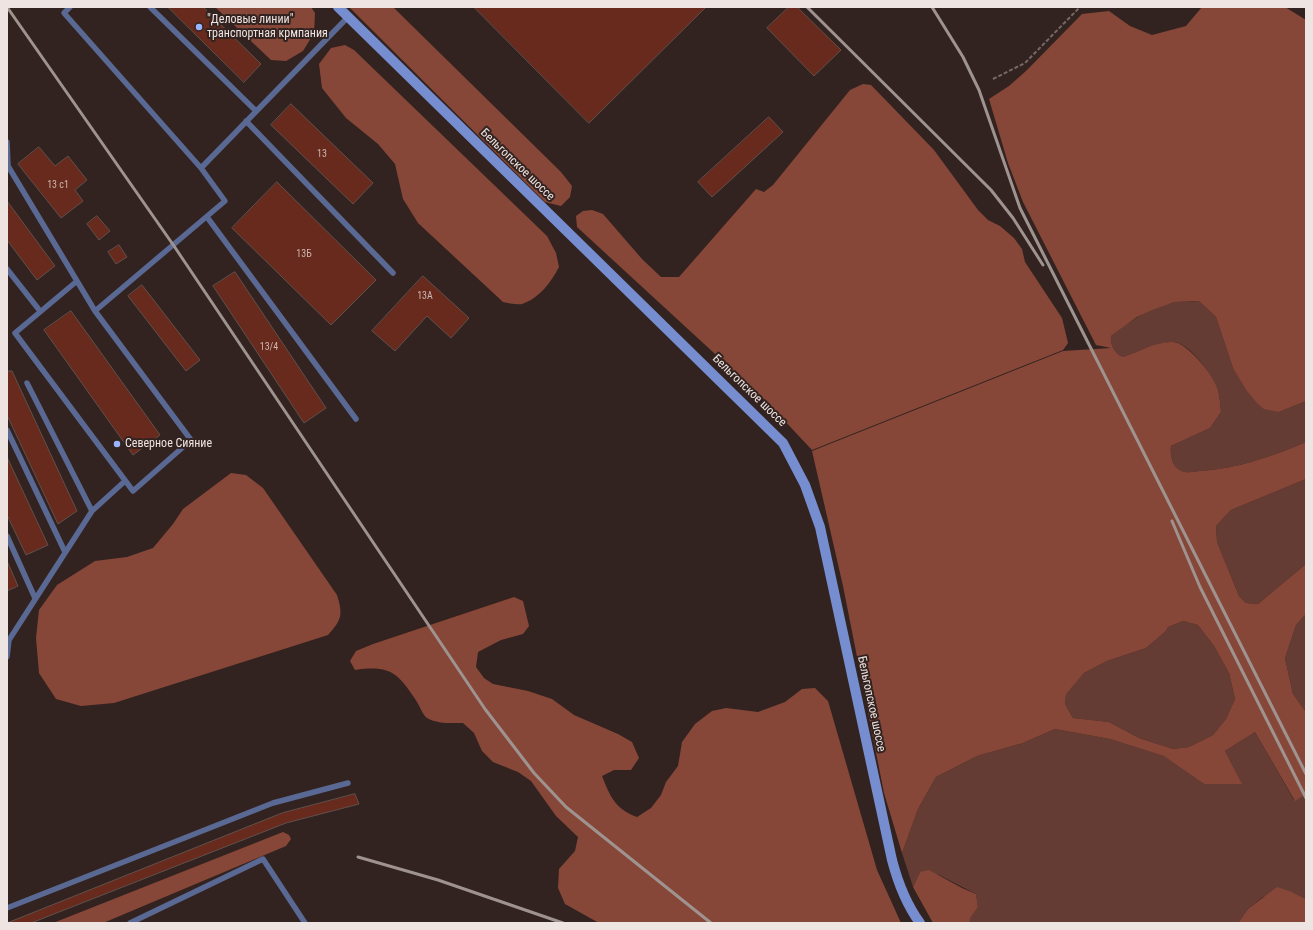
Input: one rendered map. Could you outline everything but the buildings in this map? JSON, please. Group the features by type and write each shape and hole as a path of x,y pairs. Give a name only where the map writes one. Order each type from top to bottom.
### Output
{"street":[{"name":"Бельгопское шоссе","path":"338,7 783,443 805,485 820,527 897,880 908,904 920,923"}],"lane":[{"path":"70,7 64,13 201,168 225,202 95,312"},
{"path":"150,7 256,111"},
{"path":"201,168 348,17"},
{"path":"246,121 392,273"},
{"path":"7,142 8,166 77,281 95,312 191,440 133,491 14,334 77,281"},
{"path":"207,217 356,419"},
{"path":"7,269 40,312"},
{"path":"27,383 92,511"},
{"path":"7,430 65,552"},
{"path":"7,657 8,639 92,511 125,481"},
{"path":"7,536 35,598"},
{"path":"7,908 273,803 348,783"},
{"path":"130,923 263,858 305,923"}],"path":[{"path":"993,79 1025,63 1080,7"}],"shaded area":[{"path":"215,7 311,7 315,13 314,33 303,51 286,61 271,60"},
{"path":"349,7 393,7 561,172 572,186 570,197 561,206 545,202"},
{"path":"1202,7 1285,7 1306,20 1306,401 1279,412 1264,409 1257,403 1247,391 1233,368 1216,317 1199,301 1174,302 1137,317 1111,336 1111,343 1115,351 1123,357 1161,343 1173,342 1179,344 1186,348 1200,361 1216,384 1219,393 1221,412 1210,428 1171,446 1173,462 1177,468 1185,472 1191,472 1228,468 1268,457 1306,442 1306,479 1231,510 1216,526 1217,542 1239,596 1246,603 1258,604 1306,564 1306,614 1296,625 1285,658 1293,694 1306,712 1306,794 1295,801 1255,732 1225,751 1242,784 1204,784 1164,756 1110,739 1055,729 1023,743 977,756 936,777 918,809 902,853 884,793 843,586 812,451 1063,351 1111,348 1096,345 1023,202 1008,163 989,99 1009,86 1026,71 1082,14 1109,11 1130,26 1152,35 1186,26","holes":["1183,621 1198,625 1214,646 1229,673 1235,699 1226,719 1213,735 1189,747 1173,749 1139,738 1109,722 1073,718 1065,704 1066,694 1084,673 1107,661 1146,648 1166,631 1168,627"]},
{"path":"345,45 354,50 547,236 556,253 559,267 549,284 540,294 522,304 503,302 418,223 403,199 395,164 378,144 346,118 322,88 319,64 331,48"},
{"path":"863,84 871,85 934,150 978,210 988,220 1000,226 1014,238 1022,249 1025,262 1062,318 1068,343 1063,350 812,450 764,399 577,227 576,216 583,211 592,210 603,214 642,259 661,277 679,277 756,189 764,192 773,185 850,90"},
{"path":"1199,301 1216,317 1233,368 1279,412 1306,401 1306,442 1268,457 1228,468 1187,472 1177,468 1173,462 1171,446 1210,428 1221,412 1217,387 1210,374 1199,360 1186,347 1179,343 1167,342 1123,357 1114,349 1111,343 1111,336 1125,325 1157,307 1174,302"},
{"path":"231,473 246,475 263,488 337,595 340,607 340,616 339,621 333,630 328,635 114,703 81,706 56,699 39,673 36,638 39,610 57,585 95,561 127,557 153,548 173,524 183,509"},
{"path":"1306,479 1306,564 1258,604 1246,603 1239,596 1217,542 1216,526 1231,510"},
{"path":"514,597 523,601 529,626 523,634 501,640 478,652 476,667 484,678 493,684 528,691 552,699 574,715 618,734 632,742 639,758 631,770 614,770 602,776 611,796 618,806 637,817 651,808 661,795 666,782 678,766 682,742 695,724 712,711 726,708 758,712 785,702 802,689 815,688 828,701 877,870 901,923 599,923 565,904 558,888 559,869 575,851 578,837 556,816 531,781 518,772 493,762 482,751 474,733 463,723 440,722 427,718 404,684 392,673 377,669 355,670 350,661 356,651 373,644"},
{"path":"1306,614 1306,712 1293,694 1285,658 1296,625"},
{"path":"1183,621 1198,625 1214,646 1229,673 1235,699 1226,719 1213,735 1189,747 1173,749 1139,738 1109,722 1073,718 1065,704 1066,693 1084,673 1107,661 1146,648 1166,631 1168,627"},
{"path":"1055,729 1110,739 1165,756 1204,784 1241,783 1225,751 1255,732 1294,800 1306,794 1306,899 1292,892 1263,897 1248,909 1238,923 969,923 969,918 978,907 976,894 939,875 920,872 913,887 902,853 918,809 936,777 977,756 1023,743"},
{"path":"283,832 289,835 291,839 286,846 103,923 53,923"},
{"path":"929,870 976,894 978,907 970,918 969,923 933,923 913,887 920,872"},
{"path":"1277,887 1306,899 1306,923 1238,923 1248,909"}],"railway":[{"path":"7,7 174,246 485,709 534,773 566,807 711,923"},
{"path":"807,7 991,190 1013,218 1043,265"},
{"path":"932,7 963,57 979,90 1020,208 1306,774"},
{"path":"1172,521 1200,587 1306,798"},
{"path":"358,857 438,880 563,923"}],"place":[{"name":"\"Деловые линии\" транспортная крмпания","path":"199,27"},
{"name":"Северное Сияние","path":"117,444"}]}
